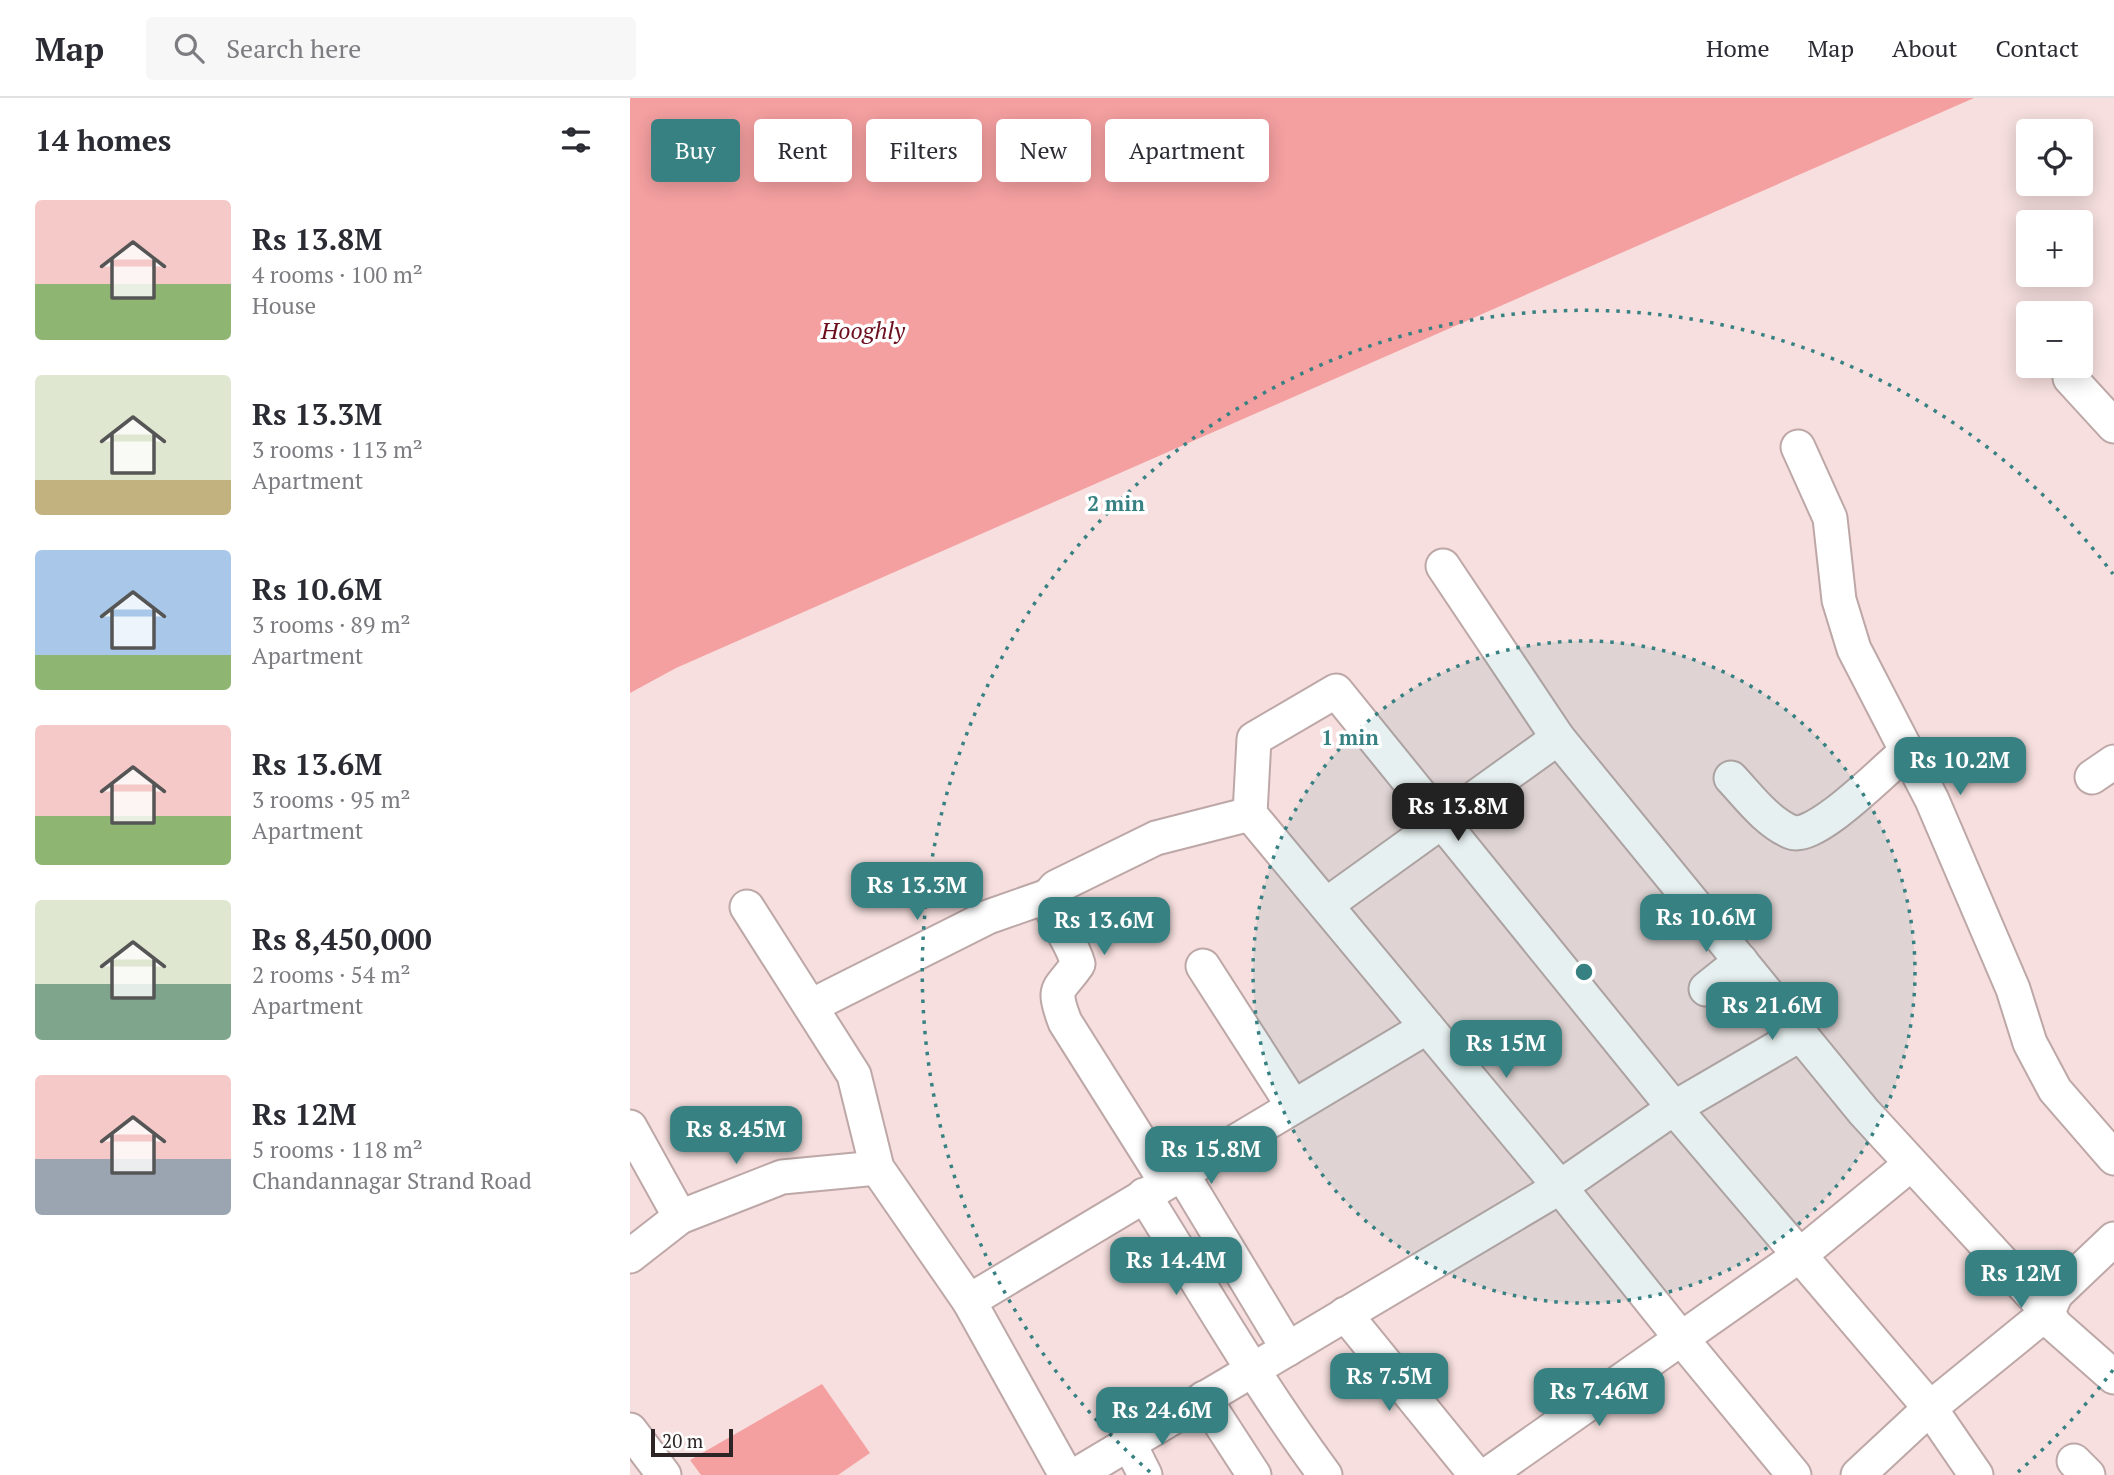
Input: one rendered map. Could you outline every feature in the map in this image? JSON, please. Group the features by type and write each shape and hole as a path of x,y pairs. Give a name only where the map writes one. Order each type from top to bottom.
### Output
{"street":[{"path":"2070,378 2114,426"},
{"path":"1798,447 1830,518 1839,600 1854,649 1932,800 2013,989 2030,1043 2056,1090 2114,1158"},
{"path":"1443,566 1558,738 1864,1112 2048,1312 2055,1325 2114,1377"},
{"path":"1794,1475 1560,1187 1250,814 1254,739 1336,691 1674,1108 1930,1408 1976,1475"},
{"path":"1326,905 1558,738"},
{"path":"1731,778 1775,823 1793,833 1808,832 1825,822 1906,751"},
{"path":"810,1006 988,917 1048,896 1056,887 1156,838 1250,814"},
{"path":"1048,896 1051,910 1074,950 1078,964 1058,986 1057,1002 1065,1022 1164,1183 1288,1349"},
{"path":"747,906 854,1075 877,1168 969,1301 1066,1475"},
{"path":"1706,989 1741,961"},
{"path":"1203,966 1293,1107"},
{"path":"969,1301 1427,1027"},
{"path":"1076,1475 1560,1187 1674,1108 1801,1034"},
{"path":"630,1127 680,1217"},
{"path":"1487,1475 1800,1255 1911,1164"},
{"path":"630,1256 680,1217 782,1177 877,1168"},
{"path":"1164,1183 1253,1369 1325,1475"},
{"path":"1858,1475 1930,1408 2048,1312 2056,1294 2114,1239"},
{"path":"1345,1314 1476,1475"},
{"path":"1204,1398 1254,1475"},
{"path":"630,1430 664,1475"},
{"path":"1129,1443 1145,1475"}],"water":[{"name":"Hooghly","path":"630,98 1974,98 676,668 630,693"},
{"path":"822,1384 870,1453 838,1475 701,1475 690,1460"}]}
